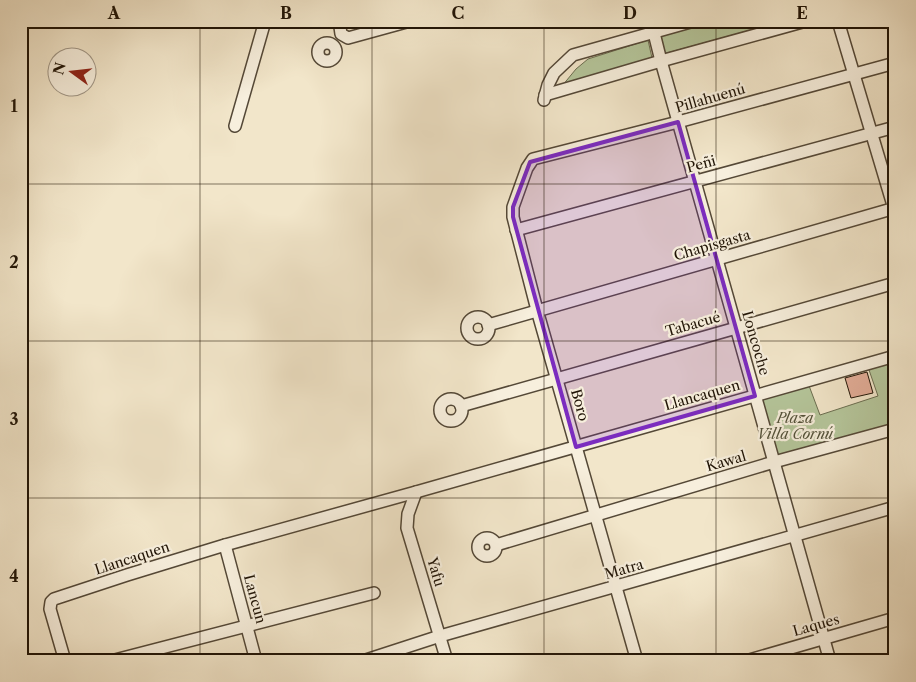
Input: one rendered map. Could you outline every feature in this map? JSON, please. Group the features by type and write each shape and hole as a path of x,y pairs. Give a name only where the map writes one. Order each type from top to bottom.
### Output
{"street":[{"path":"235,126 265,21"},
{"path":"332,45 341,34 340,27 342,21"},
{"path":"341,34 348,38 410,21"},
{"path":"694,21 653,27 573,55 554,74 545,98 661,61 806,21"},
{"path":"838,21 894,209"},
{"name":"Loncoche","path":"653,27 830,661"},
{"name":"Pillahuenú","path":"533,159 678,122 895,62"},
{"name":"Peñi","path":"516,230 895,127"},
{"name":"Boro","path":"533,159 527,168 513,207 516,230 637,661"},
{"name":"Chapisgasta","path":"488,325 894,209"},
{"name":"Tabacué","path":"462,406 895,283"},
{"name":"Llancaquen","path":"66,661 50,609 50,602 54,599 225,545 895,356"},
{"name":"Kawal","path":"496,545 774,462 895,429"},
{"name":"Yafu","path":"416,492 408,514 407,528 447,661"},
{"name":"Matra","path":"363,661 440,636 895,507"},
{"name":"Lancun","path":"225,545 256,661"},
{"path":"111,661 374,593"},
{"name":"Laques","path":"746,661 895,618"}],"highlighted area":[{"path":"678,122 755,396 576,447 513,217 513,207 530,162"}],"green space":[{"path":"713,21 784,21 663,54 659,36"},
{"path":"648,40 652,58 562,86 576,69 588,59"},
{"name":"Plaza Villa Cornú","path":"895,359 895,426 776,460 760,398 808,383 820,415 878,396 868,367"}],"building":[{"path":"867,372 873,393 851,398 845,378"}]}
